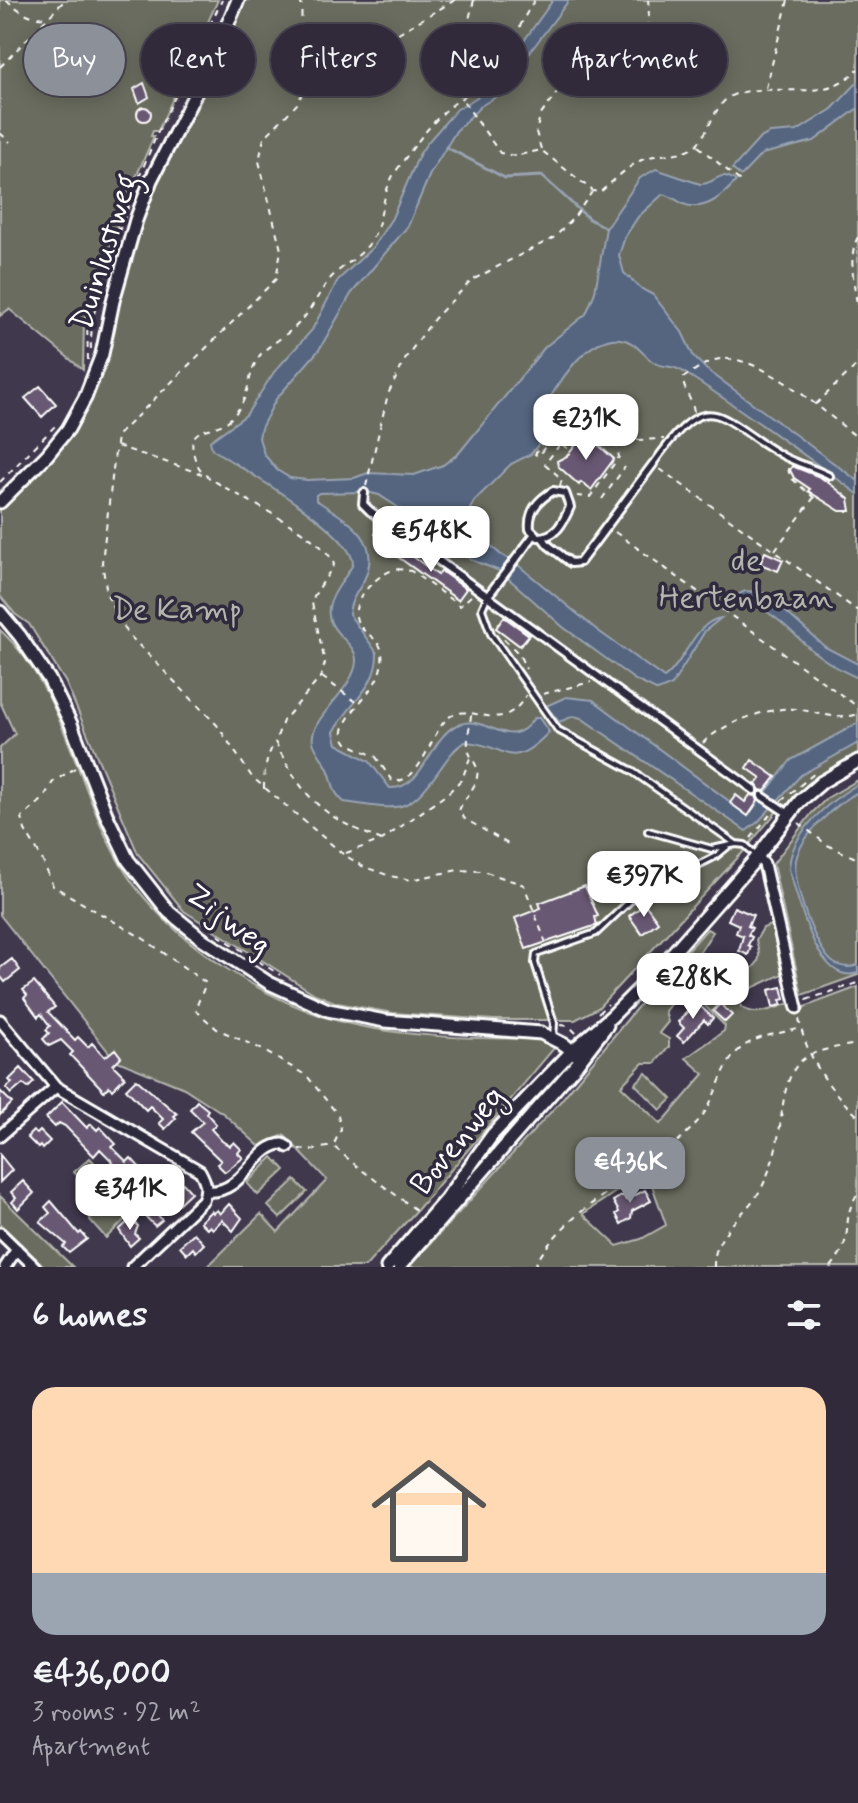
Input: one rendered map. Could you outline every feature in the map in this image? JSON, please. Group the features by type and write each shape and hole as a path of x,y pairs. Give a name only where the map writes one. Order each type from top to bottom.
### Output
{"street":[{"name":"Duinlustweg","path":"0,502 47,455 68,429 85,398 102,354 113,301 151,180 211,63 238,0"},
{"path":"487,597 538,536 555,532 563,524 570,507 565,493 558,491 546,495 531,514 530,529 538,536 548,545 576,564 584,559 653,464"},
{"path":"364,493 362,500 366,507 754,790"},
{"name":"Zijweg","path":"0,612 49,679 128,860 169,912 201,938 269,983 328,1010 385,1021 529,1032 553,1038 576,1055"},
{"path":"576,1055 665,962 758,857 789,815 822,782 858,761"},
{"path":"762,796 789,815"},
{"path":"758,857 764,864 796,1005"},
{"path":"0,1020 56,1087 200,1171 207,1191 203,1200 132,1267"},
{"name":"Bovenweg","path":"387,1267 446,1199 493,1134 576,1055"},
{"name":"Bovenweg","path":"399,1267 576,1055"},
{"path":"0,1136 56,1087"},
{"path":"207,1191 219,1192 230,1186 273,1145 288,1147"},
{"path":"0,1233 35,1267"},
{"path":"5,1267 17,1249"}],"lane":[{"path":"653,464 670,438 695,417 713,414 731,420 792,459 830,476"},
{"path":"487,597 482,609 484,621 558,730 629,769 736,844"},
{"path":"648,831 692,846 712,849 745,845 758,857"},
{"path":"553,1038 554,1023 535,963 536,954 596,933 633,898 716,856 727,847"}],"path":[{"path":"6,0 25,15 48,17"},
{"path":"0,67 65,0"},
{"path":"301,0 302,24"},
{"path":"405,29 455,0"},
{"path":"474,0 452,85 500,153 515,156 541,150"},
{"path":"205,475 193,451 192,443 197,433 226,422 244,399 248,380 261,353 300,323 327,283 368,246 381,214 383,197 395,173 436,121 478,89 506,59 535,0"},
{"path":"648,0 650,18 642,37 629,45 592,50 584,55 540,116 536,132 541,150 593,191 600,192 639,161 654,155 684,151 697,144 722,102 736,93 766,90 807,92 834,84 858,69"},
{"path":"766,90 788,0"},
{"path":"301,96 298,103 268,132 259,161 281,250 276,279 117,436 102,562 107,594 130,636 217,725 252,777 343,854 362,866 411,880 458,870 483,871 524,885 548,949"},
{"path":"0,133 10,142"},
{"path":"697,144 740,181"},
{"path":"89,369 92,360 91,329 117,236 137,184 158,148"},
{"path":"364,493 388,394 407,356 434,319 472,280 555,237 593,191"},
{"path":"858,237 853,263 858,310"},
{"path":"695,417 691,398 683,387 685,376 706,364 734,359 760,367 858,438"},
{"path":"815,405 858,364"},
{"path":"544,441 535,454 538,456 566,419 562,417 553,430"},
{"path":"0,489 64,419"},
{"path":"558,491 562,479 545,464 574,426 615,441 670,438"},
{"path":"552,438 571,451"},
{"path":"569,501 579,494 590,497 619,457 615,441"},
{"path":"116,445 205,475 255,502 322,548 333,560 334,565 312,603 325,663 321,677 283,721 268,754 264,790"},
{"path":"774,551 815,497 790,477 788,468 792,459"},
{"path":"653,464 858,611"},
{"path":"602,499 625,467"},
{"path":"605,477 614,484"},
{"path":"607,526 858,707"},
{"path":"477,589 460,606 411,571 403,569 393,570 362,595 355,612 361,627 377,640 382,659 379,675 344,725 343,737 347,743 376,757 387,775 396,782 409,777 415,770 447,719 455,713 494,718 509,713 533,697 600,679"},
{"path":"500,636 519,654 529,677 522,703"},
{"path":"321,677 360,704"},
{"path":"698,751 712,735 759,713 785,709 840,717 858,714"},
{"path":"471,714 467,744 470,757 478,767 476,782 459,811 465,819 510,845"},
{"path":"275,742 297,784 316,802 347,827 382,840"},
{"path":"343,854 382,840 455,786 462,779 470,757"},
{"path":"83,763 53,782 42,800 22,818 53,886 144,939 206,983 195,1010 217,1029 259,1048 307,1076 338,1115 341,1129 333,1146"},
{"path":"806,829 827,845 858,859"},
{"path":"215,934 282,976"},
{"path":"796,1005 858,983"},
{"path":"554,1023 569,1026 578,1035"},
{"path":"534,1267 543,1249 566,1224 602,1194 667,1151 698,1121 720,1085 728,1061 750,1042 801,1028 828,1084 858,1116"},
{"path":"714,1267 721,1237 762,1188 778,1139 792,1073 801,1061 812,1054 858,1044"},
{"path":"288,1147 312,1150 333,1146"},
{"path":"333,1146 424,1215"},
{"path":"854,1218 852,1207 858,1193"},
{"path":"831,1267 843,1259"}],"green space":[{"path":"0,0 218,0 207,24 141,24 141,96 174,96 158,131 153,131 151,136 154,136 122,209 98,288 84,320 83,370 9,309 0,316"},
{"path":"243,0 858,0 858,755 807,785 787,806 783,804 744,851 598,1008 575,1020 494,1020 393,1013 337,1003 315,994 184,911 138,854 66,683 29,624 15,614 0,596 0,509 48,460 89,401 102,372 130,249 156,181 197,96 255,96 255,24 231,24"},
{"path":"0,630 19,650 48,696 100,823 124,870 161,915 203,952 278,998 328,1018 435,1036 545,1038 555,1047 365,1267 207,1267 261,1214 278,1232 327,1180 284,1135 259,1146 224,1114 184,1088 115,1060 0,915 0,748 15,734 0,702"},
{"path":"858,780 858,975 802,995 773,864 827,798"},
{"path":"773,924 785,973 743,992 739,996 741,1007 759,1012 792,1002 794,1011 858,987 858,1267 409,1267 559,1103 707,929 713,932 693,962 720,976 727,962 751,969 755,966 759,956 756,940 763,928","holes":["686,984 725,1026 724,1031 686,1058 704,1074 661,1124 621,1086 643,1063 655,1063 669,1047 669,1039 659,1033 668,1022 665,1011","647,1171 666,1225 641,1239 617,1246 583,1214"]},
{"path":"646,1073 672,1099 661,1110 635,1084"},
{"path":"273,1157 285,1170 258,1195 247,1183"},
{"path":"90,1158 136,1209 106,1238 90,1220 100,1201 74,1172"},
{"path":"295,1180 307,1192 280,1218 268,1206"},
{"path":"0,1196 73,1267 45,1267 0,1224"}],"water":[{"path":"553,0 569,0 551,24 543,24 543,35 527,56 527,36"},
{"path":"858,82 858,108 814,141 762,154 741,176 732,169 760,138 770,133 797,131 832,109"},
{"path":"479,96 497,96 481,106 456,131 430,174 408,226 351,294 319,350 276,399 259,438 264,454 277,470 290,478 307,480 354,478 368,473 414,475 443,465 459,453 545,347 586,314 595,292 606,228 640,178 656,169 700,184 721,176 736,181 720,196 701,206 686,205 663,194 638,217 625,237 619,255 624,273 653,295 682,332 694,357 706,369 858,481 858,494 704,385 679,369 653,362 631,342 612,339 593,346 585,353 551,396 562,413 531,454 511,464 474,501 469,511 469,522 473,530 500,554 664,678 704,627 721,618 705,631 672,685 658,691 635,680 563,627 500,571 449,547 410,515 379,495 367,492 319,493 316,500 350,523 366,542 369,565 349,614 377,653 368,686 334,732 337,744 369,761 390,788 411,781 446,733 455,726 477,723 515,733 525,729 534,718 539,718 549,732 535,745 516,755 465,742 457,747 419,795 400,806 378,807 344,802 340,798 313,742 317,724 354,672 355,654 336,631 329,616 333,596 353,564 348,550 316,518 212,449 210,441 246,415 274,372 312,330 338,280 373,247 392,218 419,155 456,110"},
{"path":"745,591 765,593 825,647 858,664 858,678 819,656 767,612 745,604 734,606 730,599"},
{"path":"566,697 593,700 748,815 791,760 858,723 858,743 801,775 746,831 581,718 574,716 559,722 546,706"},
{"path":"858,784 858,792 830,812 812,831 799,850 795,870 801,899 827,956 840,966 858,965 858,973 844,974 831,967 812,937 789,869 796,843 813,819"}],"building":[{"path":"141,85 141,96 149,97 139,103 134,89"},
{"path":"144,107 151,114 144,121 137,114"},
{"path":"40,386 56,404 42,417 25,398"},
{"path":"580,434 593,444 595,442 614,459 591,490 581,482 579,485 558,466 557,461 567,456 575,446 573,438"},
{"path":"792,466 833,486 849,499 851,511 840,511 808,491 810,489 794,478 790,470"},
{"path":"381,526 394,536 388,543 375,534"},
{"path":"396,544 438,575 441,571 466,589 458,600 391,552"},
{"path":"765,552 783,560 778,571 760,564"},
{"path":"504,617 529,635 520,646 496,628"},
{"path":"752,760 776,777 765,791 756,784 761,778 747,768"},
{"path":"736,795 745,802 750,795 756,796 758,801 748,816 730,803"},
{"path":"662,856 666,866 653,871 649,862"},
{"path":"585,886 598,916 595,917 597,925 526,949 515,918 541,908 539,903"},
{"path":"645,904 658,922 642,934 629,916"},
{"path":"734,907 753,915 748,926 752,928 748,935 752,937 748,955 739,951 743,936 736,933 739,925 728,920"},
{"path":"12,959 20,970 5,982 0,976 0,968"},
{"path":"34,982 55,1007 48,1012 75,1040 78,1037 88,1047 92,1043 105,1057 115,1049 121,1057 113,1065 125,1077 112,1090 109,1086 104,1091 70,1055 73,1052 61,1040 49,1046 43,1039 49,1033 46,1030 50,1026 41,1014 38,1017 24,998 27,995 23,990"},
{"path":"782,987 785,999 780,1000 782,1005 773,1007 769,990"},
{"path":"696,1002 713,1018 708,1024 704,1020 684,1042 677,1036 684,1028 678,1022"},
{"path":"720,1004 732,1015 725,1022 713,1011"},
{"path":"21,1068 34,1082 28,1088 23,1084 11,1094 6,1088 12,1083 9,1080"},
{"path":"136,1079 177,1114 165,1129 159,1123 163,1119 150,1106 146,1110 126,1089"},
{"path":"0,1091 12,1103 0,1115"},
{"path":"197,1101 208,1110 206,1113 216,1124 211,1129 222,1141 230,1146 234,1142 241,1149 238,1153 243,1158 225,1172 217,1164 221,1161 191,1132 203,1122 190,1109"},
{"path":"62,1102 87,1128 91,1124 97,1130 100,1127 116,1144 112,1147 127,1162 131,1158 151,1180 139,1191 121,1177 110,1164 113,1162 100,1149 94,1156 65,1126 59,1123 55,1127 46,1118"},
{"path":"33,1131 37,1134 40,1131 50,1141 42,1149 27,1137"},
{"path":"0,1155 12,1170 0,1182"},
{"path":"164,1174 178,1187 183,1183 191,1192 174,1208 170,1203 158,1215 162,1220 155,1226 142,1213 146,1209 137,1199 145,1191 155,1202 168,1190 157,1180"},
{"path":"23,1181 34,1193 18,1209 12,1202 16,1198 11,1192"},
{"path":"645,1190 651,1201 632,1211 631,1218 621,1224 613,1201 623,1195 626,1200"},
{"path":"51,1201 87,1239 69,1253 63,1247 66,1244 40,1222 50,1213 45,1207"},
{"path":"229,1204 242,1218 233,1231 222,1220 213,1229 210,1226 207,1229 200,1222 211,1211 217,1210 220,1214"},
{"path":"131,1219 138,1226 135,1234 139,1238 130,1246 119,1230"},
{"path":"194,1233 204,1244 196,1252 193,1248 187,1254 180,1246"}],"waterway":[{"path":"446,147 505,178 542,176 589,219 606,228"}],"park label":[{"name":"de Hertenbaan","path":"746,580"},
{"name":"De Kamp","path":"177,610"}]}
